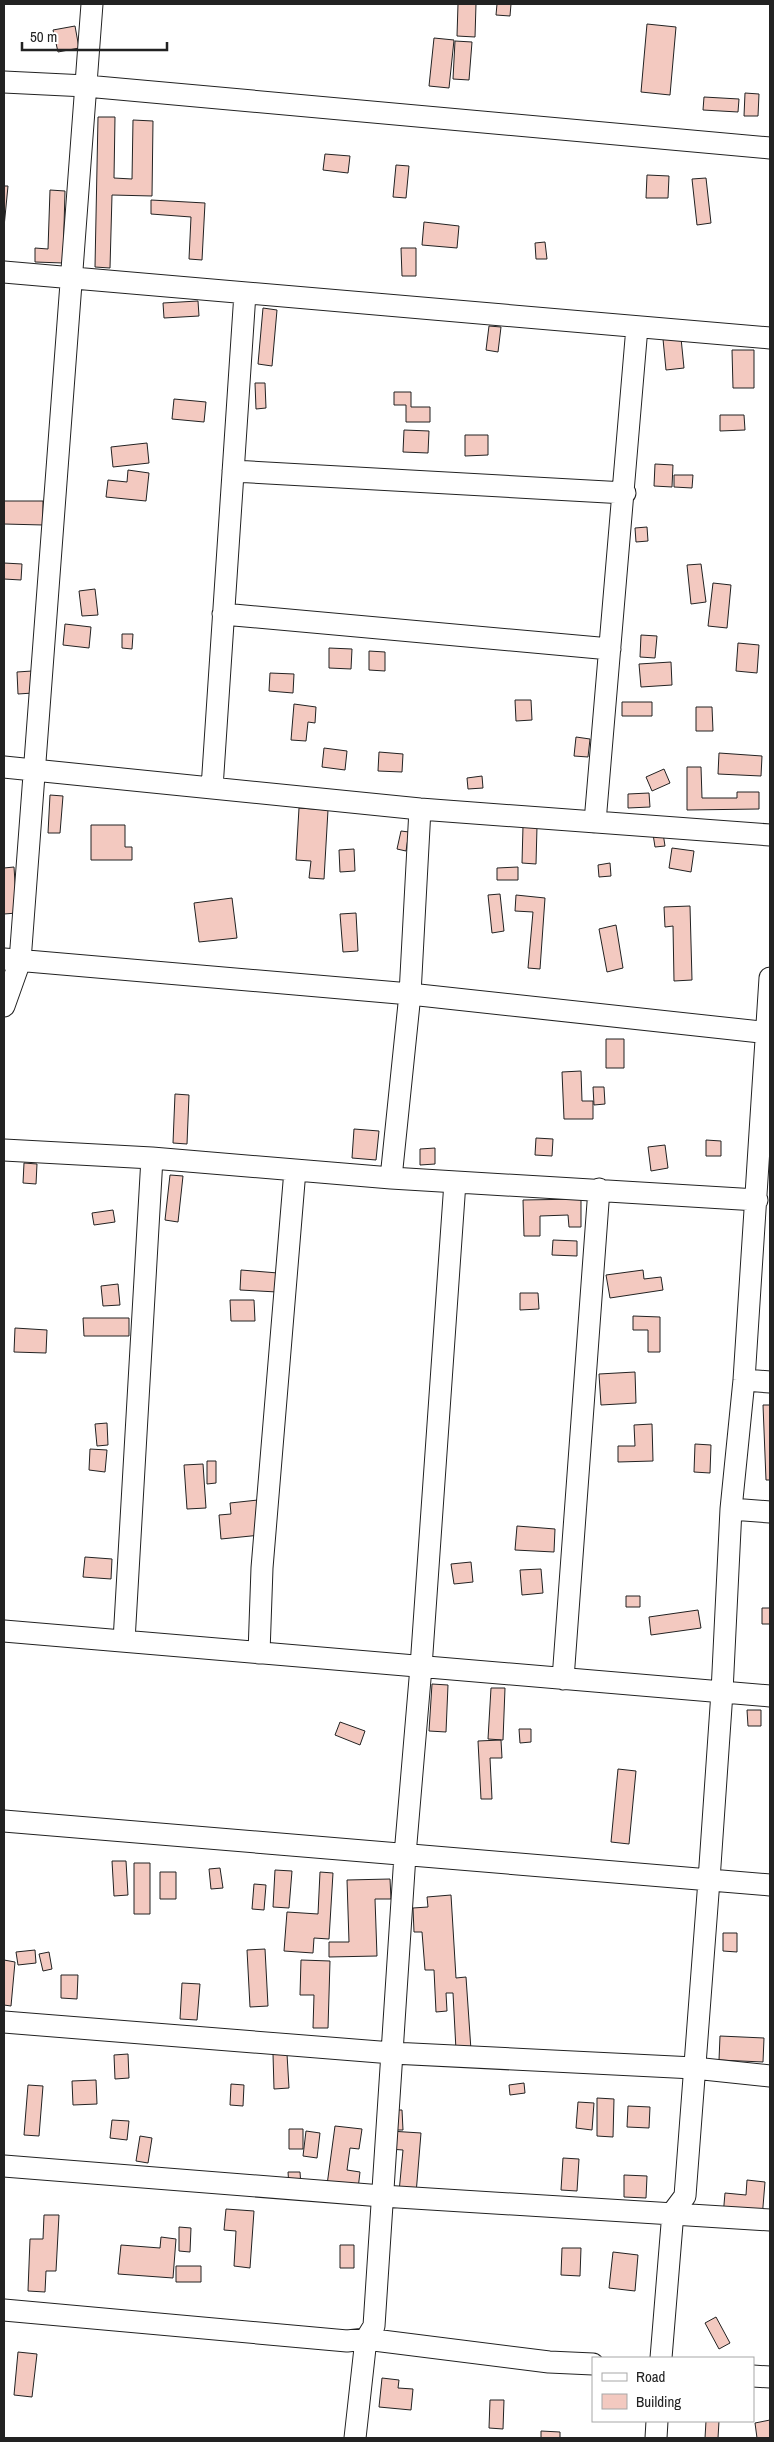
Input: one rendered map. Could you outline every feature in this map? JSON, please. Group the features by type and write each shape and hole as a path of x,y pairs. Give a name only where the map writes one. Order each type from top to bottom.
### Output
{"street":[{"path":"4,1006 12,960 34,768 92,4"},
{"path":"4,82 86,86 770,148"},
{"path":"4,272 770,338"},
{"path":"212,788 245,293"},
{"path":"595,822 625,494 637,327"},
{"path":"233,471 625,494"},
{"path":"223,614 610,650"},
{"path":"4,767 34,768 420,809 770,834"},
{"path":"391,1178 410,994 420,809"},
{"path":"12,960 410,994 768,1032"},
{"path":"661,2357 673,2212 684,2196 709,1880 722,1692 731,1509 744,1380 770,978"},
{"path":"4,1150 152,1158 391,1178 599,1189 757,1200"},
{"path":"124,1641 152,1158"},
{"path":"259,1653 262,1568 295,1170"},
{"path":"355,2438 366,2339 374,2326 405,1855 421,1667 456,1182"},
{"path":"563,1679 599,1189"},
{"path":"744,1380 770,1382"},
{"path":"731,1509 770,1512"},
{"path":"4,1631 770,1696"},
{"path":"4,1821 770,1885"},
{"path":"4,2022 392,2053 694,2068 770,2076"},
{"path":"4,2166 382,2196 652,2214 673,2212 770,2220"},
{"path":"4,2310 347,2341 366,2339 549,2362 592,2364"},
{"path":"754,2376 770,2378"},
{"path":"656,2438 657,2422"}],"building":[{"path":"458,4 476,4 475,37 457,36"},
{"path":"497,4 511,4 510,16 496,15"},
{"path":"647,24 676,27 670,95 641,92"},
{"path":"75,26 79,48 58,52 53,30"},
{"path":"434,38 454,40 449,88 429,86"},
{"path":"455,41 472,42 469,80 453,79"},
{"path":"745,93 759,94 758,116 744,116"},
{"path":"704,97 739,99 738,112 703,110"},
{"path":"98,117 115,117 114,178 132,179 133,120 153,121 152,196 112,195 110,268 95,267"},
{"path":"325,154 350,156 348,173 323,170"},
{"path":"396,165 409,166 406,198 393,197"},
{"path":"647,175 669,176 668,198 646,198"},
{"path":"706,178 711,223 697,225 692,179"},
{"path":"4,186 8,186 4,227"},
{"path":"50,190 65,191 63,263 35,262 35,248 48,249"},
{"path":"151,200 205,203 202,260 189,259 191,217 151,214"},
{"path":"424,222 459,226 457,248 422,245"},
{"path":"545,242 547,259 536,259 535,243"},
{"path":"401,248 416,248 416,276 402,276"},
{"path":"198,301 199,316 164,318 163,303"},
{"path":"263,308 277,310 272,366 258,364"},
{"path":"489,326 501,327 498,352 486,350"},
{"path":"681,338 684,368 666,370 663,339"},
{"path":"732,350 754,350 754,388 733,388"},
{"path":"255,383 265,383 266,408 256,409"},
{"path":"394,392 411,392 411,407 430,407 430,422 406,422 406,405 394,405"},
{"path":"174,399 206,402 204,422 172,419"},
{"path":"720,415 744,415 745,430 720,431"},
{"path":"404,430 429,431 428,453 403,452"},
{"path":"465,435 488,435 488,455 465,456"},
{"path":"147,443 149,463 113,467 111,447"},
{"path":"655,464 673,465 672,487 654,486"},
{"path":"128,470 149,473 146,501 106,497 108,480 127,482"},
{"path":"674,475 693,475 692,488 674,487"},
{"path":"4,501 43,501 43,525 4,524"},
{"path":"647,527 648,541 636,542 635,528"},
{"path":"4,563 22,564 21,580 4,579"},
{"path":"701,564 706,602 691,604 687,565"},
{"path":"713,583 731,585 727,628 708,626"},
{"path":"95,589 98,615 82,616 79,591"},
{"path":"65,624 91,627 89,648 63,645"},
{"path":"122,634 133,634 132,649 122,648"},
{"path":"641,635 657,636 655,658 640,657"},
{"path":"738,643 759,645 757,673 736,671"},
{"path":"329,648 352,649 351,669 329,668"},
{"path":"369,651 385,652 385,671 369,670"},
{"path":"671,662 672,685 641,687 639,664"},
{"path":"32,671 33,693 18,694 17,672"},
{"path":"270,673 294,674 293,693 269,691"},
{"path":"515,700 531,700 532,720 516,721"},
{"path":"622,702 652,702 652,716 622,716"},
{"path":"294,704 316,707 315,723 308,722 306,741 291,740"},
{"path":"696,707 712,707 713,731 696,731"},
{"path":"576,737 590,739 588,757 574,756"},
{"path":"324,748 347,751 345,770 322,767"},
{"path":"379,752 403,754 402,772 378,771"},
{"path":"719,753 762,756 761,776 718,774"},
{"path":"687,767 701,767 702,798 737,798 737,792 759,792 759,809 687,810"},
{"path":"664,769 670,783 652,791 646,777"},
{"path":"482,776 483,788 468,789 467,778"},
{"path":"649,793 650,807 628,808 628,794"},
{"path":"50,795 63,796 60,833 48,833"},
{"path":"299,808 328,810 324,879 309,878 311,861 296,860"},
{"path":"91,825 125,825 125,847 132,847 132,860 91,860"},
{"path":"523,826 537,827 536,864 522,863"},
{"path":"401,831 409,832 406,851 397,849"},
{"path":"663,833 665,846 655,847 653,834"},
{"path":"672,848 694,851 691,872 669,868"},
{"path":"354,849 355,871 340,872 339,850"},
{"path":"610,863 611,876 599,877 598,865"},
{"path":"14,867 17,913 4,914 4,868"},
{"path":"518,867 518,880 497,880 497,868"},
{"path":"500,894 504,931 492,933 488,895"},
{"path":"516,895 545,898 540,969 528,968 533,912 515,911"},
{"path":"232,898 237,938 199,942 194,903"},
{"path":"690,906 692,980 674,981 673,926 665,927 664,907"},
{"path":"356,913 358,951 343,952 340,914"},
{"path":"616,925 623,968 607,972 599,929"},
{"path":"606,1039 624,1039 624,1068 606,1068"},
{"path":"581,1071 582,1101 593,1101 593,1119 564,1119 562,1072"},
{"path":"593,1087 604,1087 605,1104 594,1105"},
{"path":"175,1094 189,1095 187,1144 173,1143"},
{"path":"354,1129 379,1131 376,1160 352,1158"},
{"path":"536,1138 553,1139 552,1156 535,1155"},
{"path":"706,1140 721,1141 721,1156 706,1156"},
{"path":"665,1145 668,1168 651,1171 648,1147"},
{"path":"435,1148 435,1164 420,1165 420,1149"},
{"path":"24,1163 37,1164 36,1184 23,1183"},
{"path":"170,1175 183,1176 178,1222 165,1220"},
{"path":"581,1199 581,1227 569,1227 568,1215 540,1216 540,1236 524,1236 523,1200"},
{"path":"113,1210 115,1222 94,1225 92,1213"},
{"path":"553,1240 577,1241 577,1256 552,1255"},
{"path":"241,1270 278,1273 277,1292 240,1290"},
{"path":"643,1270 644,1279 661,1277 663,1290 610,1298 606,1275"},
{"path":"118,1284 120,1305 103,1306 101,1286"},
{"path":"520,1293 538,1293 539,1309 520,1310"},
{"path":"230,1300 254,1300 255,1321 231,1321"},
{"path":"633,1316 660,1317 660,1352 648,1352 648,1330 633,1330"},
{"path":"83,1318 129,1318 129,1336 84,1336"},
{"path":"15,1328 47,1330 46,1353 14,1352"},
{"path":"635,1372 636,1403 601,1405 599,1374"},
{"path":"763,1405 770,1405 770,1480 766,1480"},
{"path":"107,1423 108,1445 97,1446 95,1424"},
{"path":"652,1424 653,1461 618,1462 618,1446 635,1446 634,1425"},
{"path":"695,1444 711,1445 710,1473 694,1472"},
{"path":"90,1449 107,1450 105,1472 89,1470"},
{"path":"207,1461 216,1461 216,1483 207,1484"},
{"path":"203,1464 206,1508 187,1509 184,1465"},
{"path":"258,1500 261,1535 221,1539 219,1515 231,1514 230,1503"},
{"path":"517,1526 555,1529 554,1552 515,1550"},
{"path":"85,1557 112,1559 111,1579 83,1577"},
{"path":"471,1562 473,1582 454,1584 451,1564"},
{"path":"541,1569 543,1593 522,1595 520,1570"},
{"path":"626,1596 640,1596 640,1607 626,1607"},
{"path":"762,1608 770,1608 770,1624 762,1624"},
{"path":"698,1610 701,1628 651,1635 649,1617"},
{"path":"432,1684 448,1685 446,1732 429,1731"},
{"path":"491,1688 505,1688 503,1740 488,1739"},
{"path":"747,1710 761,1710 761,1726 748,1726"},
{"path":"340,1722 365,1731 360,1745 335,1735"},
{"path":"519,1729 531,1729 531,1742 520,1743"},
{"path":"501,1740 502,1758 490,1758 492,1799 481,1799 478,1741"},
{"path":"618,1769 636,1771 629,1844 611,1842"},
{"path":"112,1861 126,1861 128,1895 114,1896"},
{"path":"134,1863 150,1863 150,1914 134,1914"},
{"path":"220,1868 223,1888 211,1889 209,1869"},
{"path":"275,1870 292,1871 289,1908 273,1907"},
{"path":"160,1872 176,1872 176,1899 160,1899"},
{"path":"320,1872 333,1873 329,1939 314,1938 313,1953 284,1951 287,1912 318,1914"},
{"path":"390,1879 391,1899 375,1899 377,1956 329,1957 329,1942 349,1942 347,1880"},
{"path":"254,1884 266,1885 264,1910 252,1909"},
{"path":"451,1895 456,1978 466,1977 471,2050 456,2050 453,1993 446,1993 447,2011 436,2012 434,1970 425,1970 422,1932 414,1932 413,1908 428,1907 427,1897"},
{"path":"723,1933 737,1933 737,1952 723,1951"},
{"path":"265,1949 268,2006 250,2007 247,1950"},
{"path":"35,1950 36,1963 18,1965 16,1952"},
{"path":"49,1952 52,1969 43,1971 39,1954"},
{"path":"4,1960 15,1962 11,2006 4,2005"},
{"path":"301,1960 330,1961 328,2028 313,2028 314,1995 300,1995"},
{"path":"61,1975 78,1975 77,1999 61,1998"},
{"path":"182,1983 200,1984 197,2020 180,2019"},
{"path":"720,2036 764,2038 763,2062 719,2060"},
{"path":"128,2054 129,2078 115,2079 114,2055"},
{"path":"273,2054 287,2054 289,2088 274,2089"},
{"path":"96,2080 97,2104 73,2105 72,2081"},
{"path":"524,2083 525,2093 510,2095 509,2085"},
{"path":"231,2084 244,2085 243,2106 230,2105"},
{"path":"28,2085 43,2086 39,2136 24,2135"},
{"path":"597,2098 614,2099 613,2137 597,2136"},
{"path":"578,2102 594,2103 592,2130 576,2128"},
{"path":"628,2106 650,2107 649,2128 627,2127"},
{"path":"390,2110 402,2110 403,2130 391,2130"},
{"path":"112,2120 129,2121 127,2140 110,2138"},
{"path":"335,2126 362,2129 359,2149 350,2148 347,2170 360,2172 358,2189 327,2185"},
{"path":"289,2129 303,2129 303,2149 289,2149"},
{"path":"306,2131 320,2133 317,2158 303,2156"},
{"path":"390,2131 421,2133 416,2194 399,2192 403,2150 389,2149"},
{"path":"140,2136 152,2138 148,2163 136,2161"},
{"path":"563,2158 579,2159 577,2191 561,2190"},
{"path":"288,2172 300,2172 301,2186 289,2186"},
{"path":"624,2175 647,2176 646,2198 624,2197"},
{"path":"747,2180 765,2182 762,2219 723,2216 725,2193 746,2195"},
{"path":"226,2209 254,2211 250,2268 234,2266 236,2231 224,2230"},
{"path":"44,2215 59,2215 56,2271 46,2271 45,2292 28,2291 30,2239 43,2239"},
{"path":"179,2227 191,2228 190,2252 179,2251"},
{"path":"161,2237 176,2239 173,2278 118,2274 121,2245 160,2248"},
{"path":"340,2245 354,2245 354,2268 340,2268"},
{"path":"562,2248 581,2248 580,2276 561,2275"},
{"path":"613,2252 638,2255 635,2291 609,2288"},
{"path":"176,2266 201,2266 201,2282 176,2282"},
{"path":"716,2317 730,2343 719,2349 705,2323"},
{"path":"18,2352 37,2354 32,2397 14,2395"},
{"path":"382,2378 399,2380 398,2388 413,2389 411,2410 379,2407"},
{"path":"490,2400 504,2400 503,2429 489,2428"},
{"path":"770,2420 770,2438 757,2438 755,2423"},
{"path":"706,2422 719,2422 718,2438 705,2438"},
{"path":"541,2431 560,2432 560,2438 541,2438"}]}
